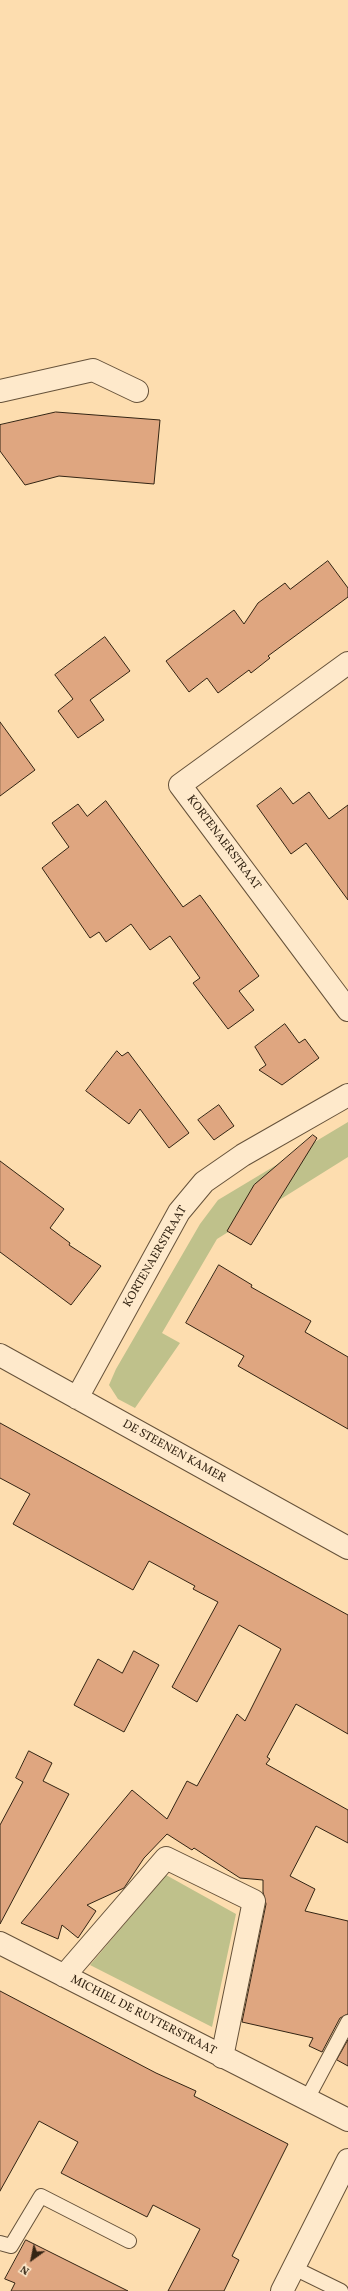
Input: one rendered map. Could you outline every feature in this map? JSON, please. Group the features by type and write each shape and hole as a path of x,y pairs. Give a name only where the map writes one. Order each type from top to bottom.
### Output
{"street":[{"path":"0,391 92,370 137,391"},
{"name":"KORTENAERSTRAAT","path":"348,663 180,785 348,1010"},
{"name":"KORTENAERSTRAAT","path":"77,1398 179,1212 204,1182 243,1155 348,1095"},
{"name":"DE STEENEN KAMER","path":"0,1355 348,1548"},
{"name":"MICHIEL DE RUYTERSTRAAT","path":"64,1976 166,1858 254,1901 222,2057"},
{"name":"MICHIEL DE RUYTERSTRAAT","path":"0,1943 348,2120"},
{"path":"282,2291 348,2160"}],"lane":[{"path":"307,2099 348,2022"},
{"path":"0,2244 11,2246 41,2196 129,2241"},
{"path":"294,2268 341,2291"}],"green space":[{"path":"348,1122 348,1157 217,1239 162,1333 180,1343 135,1408 118,1399 109,1385 116,1369 200,1224 218,1200"},
{"path":"166,1875 236,1914 212,2027 90,1965"}],"building":[{"path":"56,412 160,420 154,484 59,476 25,485 0,451 0,425"},
{"path":"328,561 348,588 348,597 268,656 270,658 251,673 249,670 218,693 207,678 189,692 166,661 234,610 244,624 258,603 285,583 290,589"},
{"path":"105,637 130,671 90,700 104,720 78,738 58,711 73,699 55,675"},
{"path":"0,722 35,770 0,796"},
{"path":"281,788 293,804 309,792 329,819 348,805 348,900 306,843 291,854 257,806"},
{"path":"106,801 183,907 200,895 259,976 239,991 254,1010 228,1029 193,983 200,978 170,936 150,950 131,924 106,942 99,932 90,938 42,868 69,847 52,823 78,804 87,816"},
{"path":"285,1024 299,1043 305,1039 319,1058 282,1085 259,1070 266,1065 255,1047"},
{"path":"117,1051 122,1056 128,1052 189,1133 169,1148 140,1109 129,1124 86,1091"},
{"path":"219,1105 234,1126 214,1140 198,1120"},
{"path":"313,1135 317,1138 251,1245 227,1231 254,1185"},
{"path":"0,1161 64,1209 50,1228 70,1243 69,1245 101,1266 71,1305 0,1252"},
{"path":"219,1265 252,1285 251,1287 311,1321 305,1332 348,1357 348,1429 238,1366 244,1356 186,1323"},
{"path":"0,1423 348,1615 348,1734 296,1704 267,1757 270,1759 266,1764 348,1810 348,1843 316,1826 290,1876 315,1889 305,1911 348,1921 348,2014 340,2018 322,2052 309,2046 313,2038 242,2022 266,1904 263,1892 263,1880 240,1878 194,1848 192,1850 167,1834 144,1858 124,1888 87,1905 96,1911 78,1938 62,1925 58,1939 21,1923 132,1790 167,1819 187,1781 197,1786 237,1714 245,1721 281,1649 239,1625 197,1702 172,1687 218,1602 193,1589 195,1586 149,1561 133,1590 13,1524 30,1494 0,1478"},
{"path":"134,1651 159,1665 124,1732 74,1705 98,1659 122,1673"},
{"path":"29,1751 52,1763 43,1781 69,1794 0,1924 0,1825 23,1782 16,1778"},
{"path":"0,1991 156,2073 196,2091 194,2096 288,2144 232,2256 239,2260 224,2291 168,2291 200,2229 153,2205 147,2217 61,2173 78,2142 39,2121 0,2191"},
{"path":"348,2040 348,2066 337,2060"},
{"path":"26,2240 128,2291 11,2291 15,2283 5,2279"}]}
